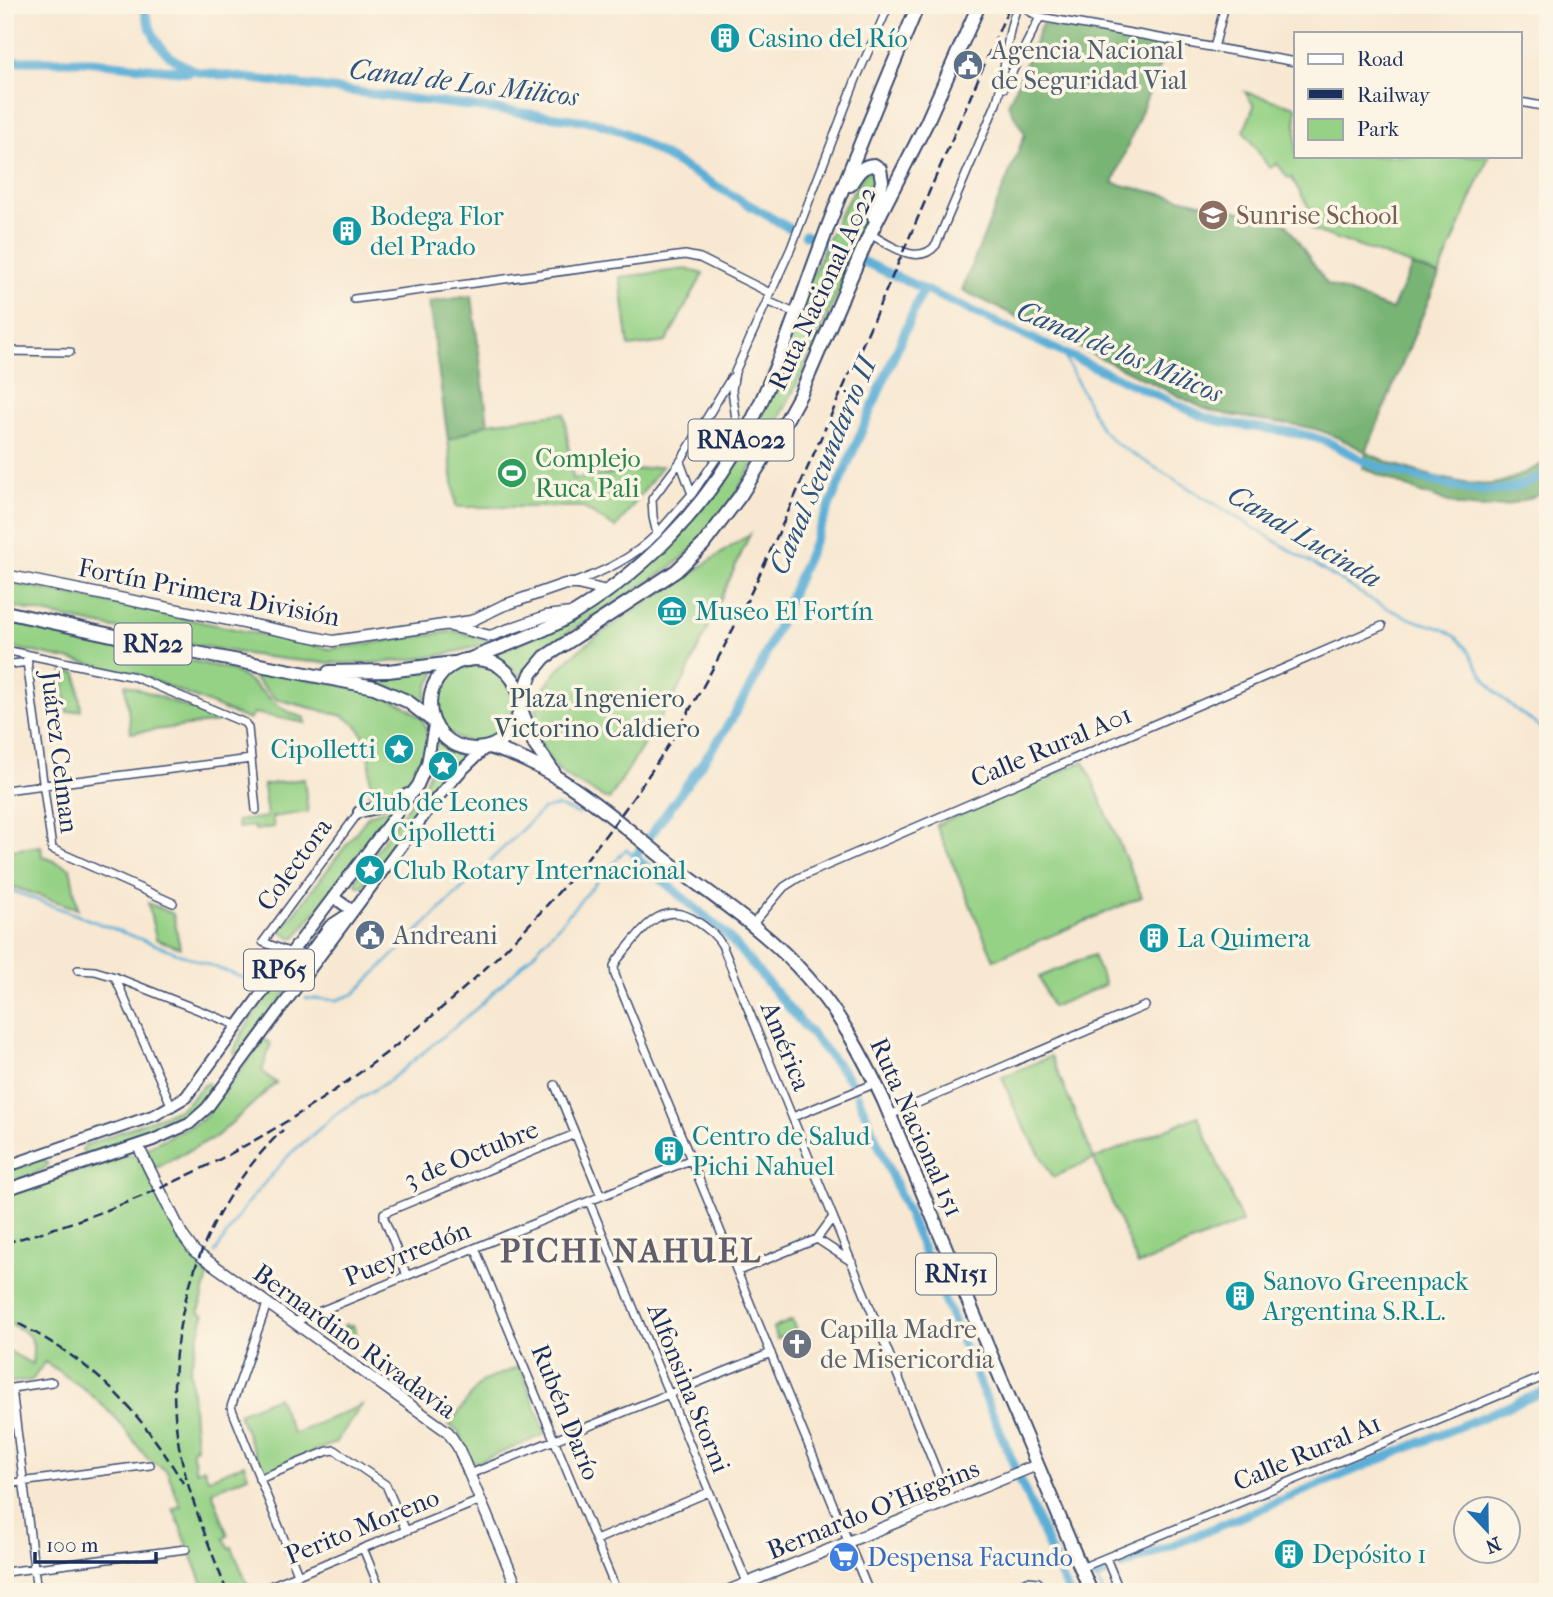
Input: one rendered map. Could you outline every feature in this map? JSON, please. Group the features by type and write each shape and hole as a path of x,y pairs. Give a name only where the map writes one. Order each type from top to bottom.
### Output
{"highway":[{"name":"Ruta Nacional A022","path":"464,661 533,634 574,613 607,591 677,529 709,491 740,444 766,389 832,214 918,5"},
{"name":"Ruta Nacional A022","path":"520,705 531,674 545,656 676,570 703,545 752,478 790,414 868,238 929,116 979,5"},
{"path":"832,214 860,170 871,164 877,166 882,173 882,181 868,238"},
{"name":"RN22","path":"5,612 176,649 301,671 385,691 407,701 451,743 467,749 487,748"},
{"name":"RN22","path":"301,671 388,671 485,660 507,672 517,686 520,705"},
{"path":"433,723 430,698 435,682 446,670 464,661"},
{"path":"487,748 500,743 512,731 520,705"},
{"name":"Ruta Nacional 151","path":"520,705 539,753 564,781"},
{"name":"Ruta Nacional 151","path":"487,748 524,759 564,781 752,925 793,962 827,1001 853,1039 876,1083 1091,1592"}],"main road":[{"name":"Fortín Primera División","path":"5,575 333,641 471,621 502,606 572,584 607,591"},
{"path":"486,615 486,630 496,635 546,616 574,613"},
{"name":"Fortín Primera División","path":"447,625 484,635 496,635"},
{"name":"RP65","path":"5,1167 172,1107 186,1097 418,785 426,764 433,723"},
{"name":"RP65","path":"5,1190 138,1146 196,1119 444,789 487,748"},
{"path":"359,812 392,804 404,798 418,785"},
{"path":"291,953 304,956 309,954 330,926 353,911 333,897"},
{"path":"213,1062 232,1074"},
{"name":"Bernardino Rivadavia","path":"138,1146 190,1247 448,1432 456,1441 519,1592"},
{"path":"60,1148 67,1169"},
{"name":"Bernardo O'Higgins","path":"725,1592 749,1587 848,1542 1037,1465"}],"street":[{"path":"657,534 652,499 680,462 735,372 795,238 858,75 889,5"},
{"path":"1000,95 1007,35 1018,5"},
{"path":"1027,5 1029,11 1041,17 1294,62"},
{"path":"1213,48 1224,5"},
{"path":"868,238 910,254 924,254 933,249 939,241 1000,95 1041,17"},
{"path":"1522,102 1548,107"},
{"path":"354,299 685,255 700,258 796,313"},
{"path":"5,351 69,352"},
{"path":"735,372 732,390 740,444"},
{"path":"572,584 614,568 657,534 692,494 737,427"},
{"path":"680,462 692,494"},
{"name":"Calle Rural A01","path":"752,925 784,887 798,878 1382,626"},
{"path":"5,650 27,658 135,677 246,725 256,810"},
{"path":"5,665 27,658"},
{"name":"Juárez Celman","path":"27,658 53,850 173,903"},
{"path":"5,790 251,759"},
{"name":"Colectora","path":"291,953 263,942 359,812"},
{"name":"América","path":"692,1159 614,971 618,958 654,919 662,914 676,913 689,917 713,933 720,942 949,1501"},
{"path":"78,970 95,971 239,1026"},
{"path":"115,978 172,1107"},
{"path":"890,1115 1144,1006"},
{"path":"793,1117 876,1083"},
{"path":"555,1085 601,1196"},
{"name":"3 de Octubre","path":"407,1276 383,1214 575,1133"},
{"path":"692,1159 869,1592"},
{"name":"Pueyrredón","path":"294,1322 692,1159"},
{"name":"Alfonsina Storni","path":"589,1201 749,1587"},
{"path":"738,1271 817,1240 833,1217"},
{"path":"817,1240 852,1262"},
{"name":"Rubén Darío","path":"475,1248 617,1592"},
{"path":"267,1304 230,1407 298,1574"},
{"name":"Perito Moreno","path":"470,1474 771,1353"},
{"name":"Calle Rural A1","path":"1081,1568 1548,1375"},
{"path":"37,1592 9,1389 52,1382"},
{"path":"259,1479 333,1450 388,1486 406,1531"},
{"path":"5,1484 150,1465"},
{"path":"596,1540 709,1492"},
{"name":"Perito Moreno","path":"261,1592 298,1574 481,1500"},
{"path":"363,1548 381,1592"},
{"path":"5,1572 186,1549"},
{"path":"1105,1558 1120,1592"},
{"path":"1001,1592 1028,1581 1038,1582 1045,1592"},
{"path":"1028,1581 1031,1592"}],"green space":[{"name":"Sunrise School","path":"1042,24 1167,47 1113,183 1285,222 1327,284 1392,310 1412,266 1439,275 1366,452 1315,429 1205,409 962,290 1025,134 1008,105"},
{"path":"1245,92 1294,106 1294,158 1488,158 1439,275 1312,230 1318,223 1291,177 1288,178 1277,163 1269,168 1244,131 1254,106"},
{"path":"870,170 876,172 873,204 856,252 783,411 727,507 688,553 550,646 532,662 522,679 507,662 491,655 583,614 720,485 838,217 864,174"},
{"path":"687,269 703,274 666,342 629,347 620,277"},
{"path":"472,296 488,423 448,440 429,302"},
{"name":"Complejo Ruca Pali","path":"564,413 573,479 662,466 616,528 582,507 456,507 448,440 488,423"},
{"path":"1366,452 1431,476 1485,484 1511,479 1548,461 1548,492 1505,506 1461,506 1421,493 1363,468"},
{"name":"Plaza Ingeniero Victorino Caldiero","path":"750,534 684,680 609,800 566,776 554,765 541,745 536,727 536,709 552,677 565,662 597,636"},
{"path":"5,581 330,649 455,631 494,641 451,653 410,660 328,663 288,660 205,647 5,605"},
{"path":"5,621 229,669 283,708 305,718 306,723 254,713 249,720 138,674 5,646"},
{"path":"475,666 489,669 502,677 510,690 513,704 510,718 502,731 489,739 475,742 461,739 448,731 440,718 437,704 440,690 448,677 461,669"},
{"path":"243,668 340,685 391,700 411,710 423,721 427,733 420,768 404,790 391,799 370,805 370,763 365,739 357,725 343,716 276,699"},
{"path":"63,671 77,673 81,710 67,712"},
{"path":"437,671 428,686 423,706 395,689 342,676"},
{"path":"125,684 218,719 218,722 131,733"},
{"path":"435,738 451,752 468,756 445,776 362,886 356,885 356,879 425,782 431,768"},
{"path":"1084,761 1142,897 994,960 936,825"},
{"path":"304,779 308,812 272,817 274,827 255,830 254,826 238,828 237,821 267,817 263,785"},
{"path":"397,805 296,937 292,938 283,933 281,926 288,922 369,815"},
{"path":"41,846 42,856 70,868 78,909 5,884 5,851"},
{"path":"148,903 173,914 180,948 156,939"},
{"path":"1093,955 1105,985 1052,1007 1039,977"},
{"path":"313,956 241,1053 234,1054 248,1023 291,964"},
{"path":"264,1039 271,1044 262,1071 276,1083 217,1136 154,1169 147,1153 148,1147 202,1120"},
{"path":"1051,1056 1094,1159 1053,1177 1018,1116 1002,1077"},
{"path":"208,1083 211,1088 201,1109 184,1122 85,1156 82,1149 86,1145 179,1109"},
{"path":"1198,1116 1242,1222 1138,1265 1094,1159"},
{"path":"128,1154 138,1156 186,1248 210,1268 199,1312 204,1315 190,1368 196,1447 192,1449 196,1471 204,1468 208,1479 244,1464 248,1476 212,1491 228,1536 224,1538 229,1548 232,1547 253,1592 206,1592 173,1508 181,1507 167,1471 147,1458 115,1417 86,1390 45,1362 32,1380 5,1383 5,1349 32,1364 33,1347 26,1333 5,1322 5,1195 77,1170 85,1171"},
{"path":"43,1159 48,1164 44,1169 5,1186 5,1172"},
{"path":"792,1320 797,1333 793,1331 777,1339 773,1328"},
{"path":"346,1324 349,1327 353,1325 358,1340 352,1348 336,1336"},
{"path":"520,1366 546,1434 476,1463 472,1462 459,1432 449,1425 481,1382"},
{"path":"277,1397 293,1434 362,1405 335,1443 265,1471 261,1468 238,1413"}],"waterway":[{"name":"Canal de Los Milicos","path":"143,5 155,39 161,47 167,54 198,72 595,122 623,132 789,228"},
{"path":"5,61 84,61 189,72"},
{"name":"Canal de los Milicos","path":"805,235 1206,418 1316,438 1378,466 1470,489 1485,491 1515,487 1548,472"},
{"name":"Canal Secundario II","path":"650,836 724,732 755,679 923,289"},
{"name":"Canal Lucinda","path":"1062,352 1100,427 1115,443 1375,602 1450,633 1467,650 1495,691 1548,733"},
{"path":"306,998 337,1000 354,994 543,809 557,806 579,814"},
{"name":"Canal Secundario II","path":"642,847 635,857 728,936 854,1087"},
{"path":"215,1253 247,1203 290,1154 341,1110 390,1080 477,1008 534,953 626,849 635,857"},
{"path":"5,888 257,983"},
{"name":"Canal Secundario II","path":"858,1096 1015,1467"},
{"path":"1122,1566 1548,1390"},
{"name":"Canal Secundario II","path":"1020,1480 1068,1592"},
{"path":"1096,1577 1104,1574"},
{"path":"1096,1577 1103,1592"}],"railway":[{"path":"5,1243 85,1218 163,1187 235,1151 304,1111 370,1065 434,1015 493,961 549,903 601,841 674,737 741,613 781,528 1010,5"},
{"path":"227,1592 183,1465 174,1404 175,1361 181,1318 193,1275 209,1235 229,1196 254,1161 283,1130"},
{"path":"5,1317 61,1349 107,1385 147,1429 183,1483"}],"place":[{"name":"Casino del Río","path":"725,38"},
{"name":"Agencia Nacional de Seguridad Vial","path":"968,65"},
{"name":"Sunrise School","path":"1213,215"},
{"name":"Bodega Flor del Prado","path":"347,231"},
{"name":"Complejo Ruca Pali","path":"512,473"},
{"name":"Museo El Fortín","path":"672,611"},
{"name":"Cipolletti","path":"399,749"},
{"name":"Club de Leones Cipolletti","path":"443,766"},
{"name":"Club Rotary Internacional","path":"370,870"},
{"name":"Andreani","path":"370,935"},
{"name":"La Quimera","path":"1154,938"},
{"name":"Centro de Salud Pichi Nahuel","path":"669,1151"},
{"name":"Sanovo Greenpack Argentina S.R.L.","path":"1240,1296"},
{"name":"Capilla Madre de Misericordia","path":"797,1344"},
{"name":"Depósito 1","path":"1289,1554"},
{"name":"Despensa Facundo","path":"844,1557"}],"district":[{"name":"PICHI NAHUEL","path":"631,1250"}]}
